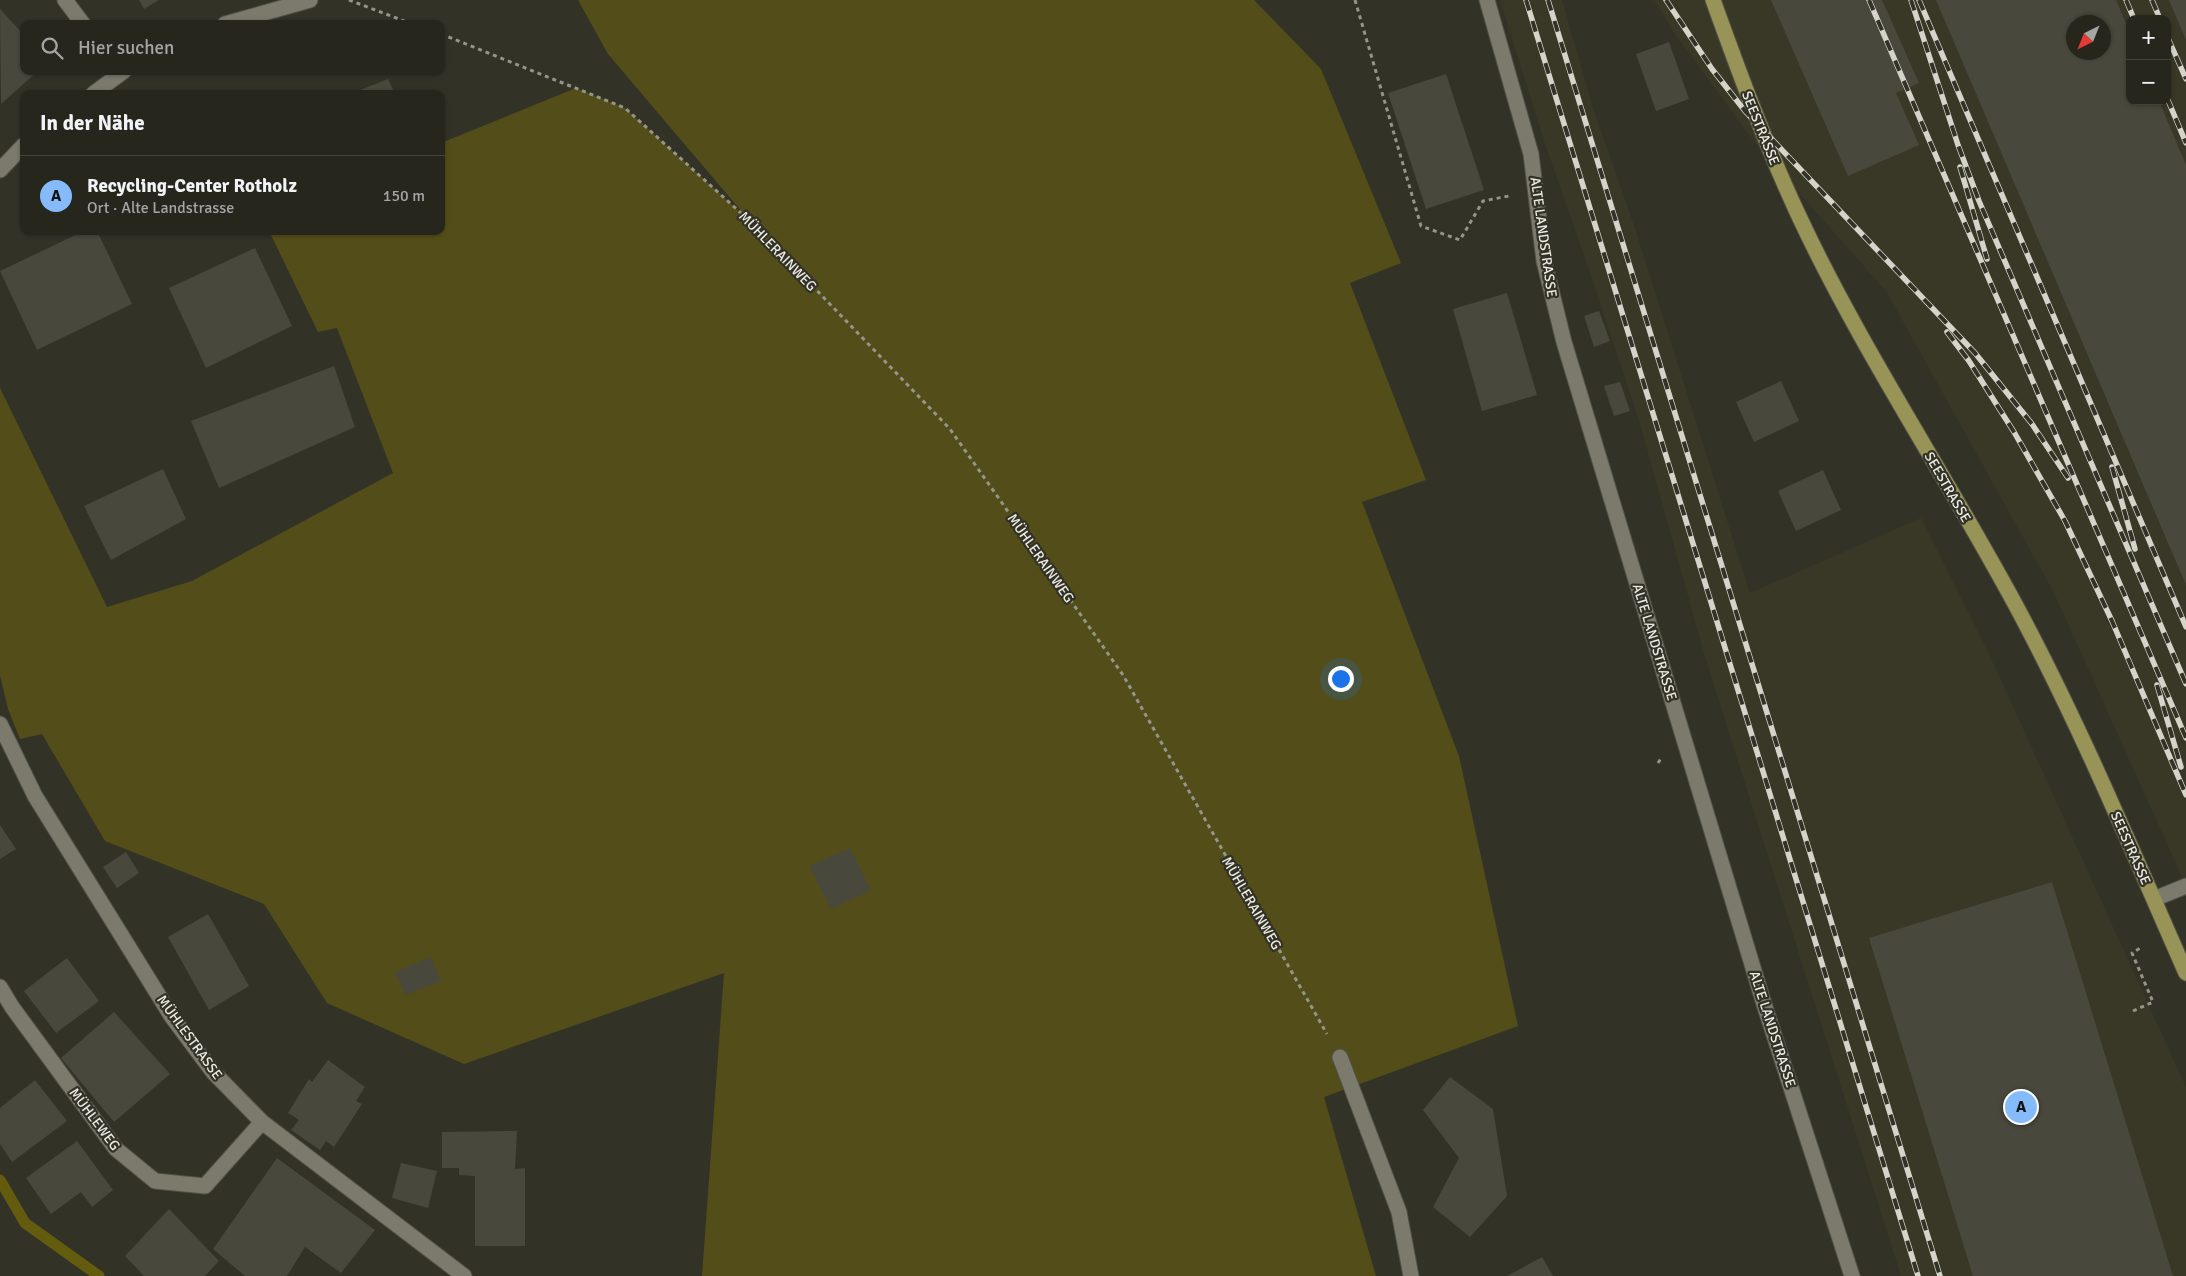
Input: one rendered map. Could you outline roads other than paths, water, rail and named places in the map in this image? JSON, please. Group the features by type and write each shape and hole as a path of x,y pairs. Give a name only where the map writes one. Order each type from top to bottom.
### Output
{"main road":[{"name":"SEESTRASSE","path":"1713,0 1761,130 1797,213 1853,321 2021,615 2073,718 2186,973"}],"street":[{"path":"66,0 81,20"},
{"path":"239,20 310,0"},
{"name":"ALTE LANDSTRASSE","path":"1487,0 1531,154 1544,261 1564,342 1761,995 1852,1276"},
{"path":"98,90 118,75"},
{"path":"0,170 20,149"},
{"name":"MÜHLESTRASSE","path":"0,724 35,796 172,1017 213,1072 262,1122 464,1276"},
{"path":"2154,899 2186,886"},
{"name":"MÜHLEWEG","path":"0,987 12,1007 116,1149 155,1181 205,1186 262,1122"},
{"path":"1340,1057 1399,1212 1411,1276"}],"waterway":[{"path":"0,1180 25,1223 99,1276"}],"railway":[{"path":"1526,0 1918,1276"},
{"path":"1548,0 1940,1276"},
{"path":"1666,0 1712,69 1745,111 1975,353 2032,424 2068,478"},
{"path":"1869,0 2186,738"},
{"path":"1911,0 1958,145 1979,201 2186,684"},
{"path":"1919,0 2186,627"},
{"path":"2126,0 2132,15"},
{"path":"2152,0 2158,15"},
{"path":"2171,45 2186,79"},
{"path":"2170,105 2186,143"},
{"path":"1960,167 1987,259"},
{"path":"1947,332 1969,361 2014,432 2065,521 2112,621 2186,795"},
{"path":"2112,467 2135,549"},
{"path":"2157,685 2181,767"}],"place":[{"name":"Recycling-Center Rotholz","path":"2021,1107"}]}
